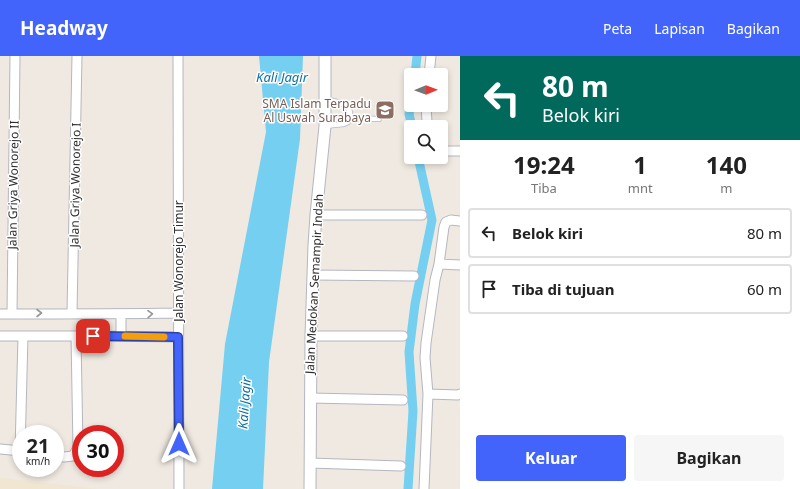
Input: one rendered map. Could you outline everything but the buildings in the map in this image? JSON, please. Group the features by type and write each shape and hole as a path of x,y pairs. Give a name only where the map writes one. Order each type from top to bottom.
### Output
{"street":[{"name":"Jalan Griya Wonorejo II","path":"12,314 15,56"},
{"name":"Jalan Griya Wonorejo I","path":"72,313 77,56"},
{"name":"Jalan Wonorejo Timur","path":"178,56 179,489"},
{"name":"Jalan Medokan Semampir Indah","path":"310,489 310,336 316,215 326,126 325,56"},
{"path":"430,68 431,56"},
{"path":"448,151 460,151"},
{"path":"316,215 422,215"},
{"path":"424,489 428,394 425,358 426,343 444,227 446,222 451,220 460,221"},
{"path":"439,264 460,265"},
{"path":"313,275 414,276"},
{"path":"0,314 178,313"},
{"path":"121,314 121,336"},
{"path":"0,336 178,337"},
{"path":"21,425 23,336"},
{"path":"64,457 73,456 78,448 76,336"},
{"path":"310,336 403,336"},
{"path":"428,394 460,394"},
{"path":"310,398 403,400"},
{"path":"0,449 12,450"},
{"path":"310,463 401,466"}],"lane":[{"path":"325,100 339,102 350,111 350,118 348,122 344,124 326,126"},
{"path":"350,118 379,119"}],"shaded area":[{"path":"0,478 98,489 0,489"}],"water":[{"name":"Kali Jagir","path":"259,56 303,56 300,139 269,362 263,489 212,489 225,344 266,132"}],"waterway":[{"path":"416,68 417,56"},
{"path":"409,112 410,120"},
{"path":"408,489 413,411 409,352 415,304 432,220 420,164"}],"slow traffic":[{"path":"125,336 164,337"}],"place":[{"name":"SMA Islam Terpadu Al Uswah Surabaya","path":"385,110"}],"route":[{"path":"93,336 178,337 179,444"}]}
